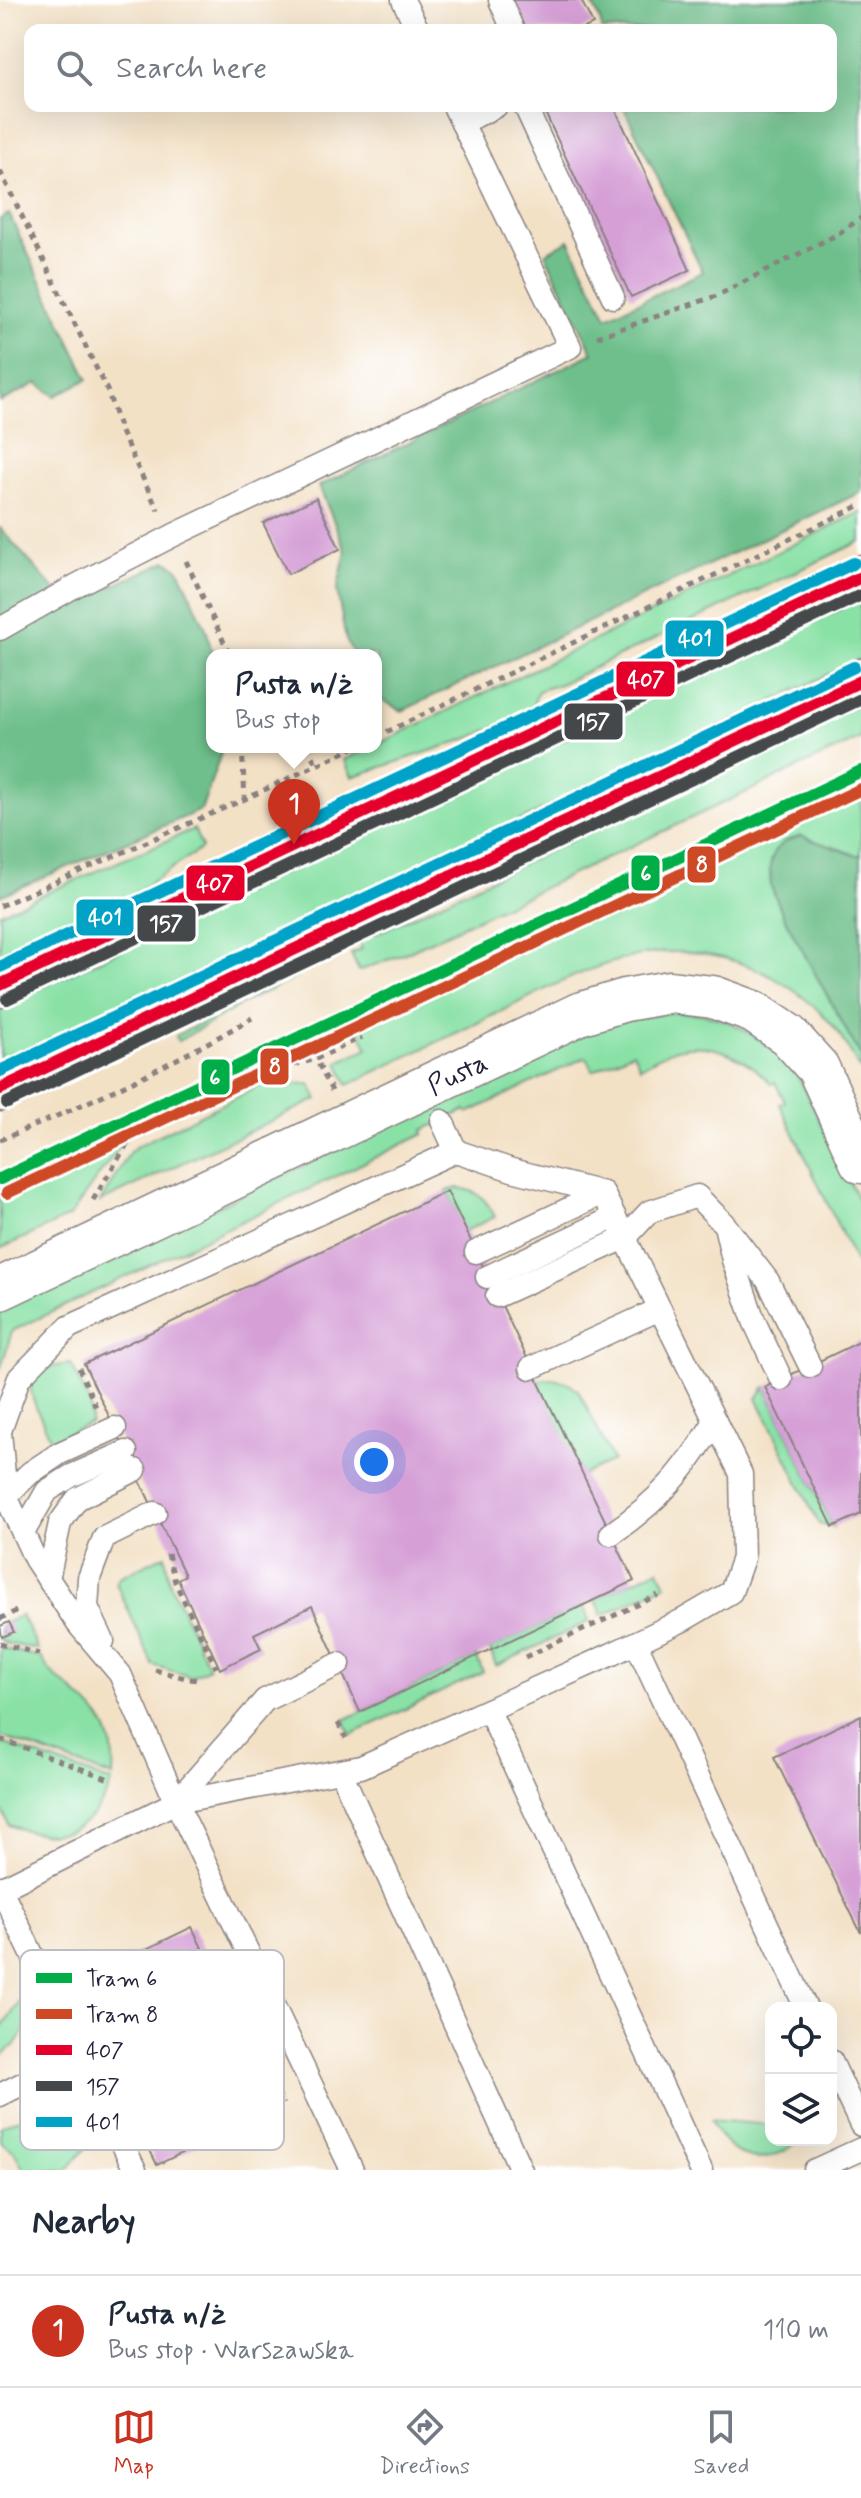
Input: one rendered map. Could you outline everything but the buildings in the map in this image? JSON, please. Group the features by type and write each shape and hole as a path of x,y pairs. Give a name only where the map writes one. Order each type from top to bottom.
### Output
{"main road":[{"path":"0,985 861,577"},
{"path":"0,1089 861,681"}],"street":[{"name":"Pusta","path":"0,1289 441,1120 579,1014 625,1000 670,992 713,997 754,1012 788,1035 818,1068 861,1162"}],"lane":[{"path":"403,0 415,24"},
{"path":"500,0 510,24"},
{"path":"528,112 613,297"},
{"path":"0,629 174,535 570,347 458,114"},
{"path":"29,1950 0,1888 176,1802 361,1767 636,1643 731,1592 743,1558 741,1474 603,1193 512,1170 441,1120 69,1327 19,1378 0,1432 6,1496 35,1559 78,1624 120,1674"},
{"path":"476,1252 603,1193"},
{"path":"615,1217 492,1286 625,1238 649,1212 697,1196 725,1225 768,1281 810,1366"},
{"path":"725,1225 733,1260 754,1321 781,1379"},
{"path":"531,1368 660,1309"},
{"path":"611,1534 643,1512 673,1482 715,1421"},
{"path":"6,1496 30,1473 108,1423"},
{"path":"23,1533 47,1491 71,1476 130,1461 77,1499 60,1523 48,1579"},
{"path":"155,1513 104,1538 89,1578 87,1607 247,1950"},
{"path":"636,1643 803,2002"},
{"path":"176,1802 265,1700 339,1664"},
{"path":"489,1711 701,2170"},
{"path":"341,1772 521,2170"},
{"path":"284,2028 352,2170"},
{"path":"837,2074 861,2125"},
{"path":"0,2095 20,2087"},
{"path":"815,2170 861,2149"},
{"path":"125,2150 135,2170"}],"path":[{"path":"0,171 108,392 120,430 162,519 174,535 227,649"},
{"path":"570,347 716,296 840,233 861,218"},
{"path":"382,734 861,505"},
{"path":"242,753 245,799"},
{"path":"309,753 318,765"},
{"path":"0,906 343,753"},
{"path":"0,1140 73,1110 253,1017"},
{"path":"86,1211 131,1138 261,1074 316,1059 362,1037"},
{"path":"316,1059 337,1099"},
{"path":"79,1368 108,1423"},
{"path":"168,1554 175,1582 216,1668"},
{"path":"518,1660 658,1595"},
{"path":"0,1619 18,1610"},
{"path":"0,1643 39,1654"},
{"path":"155,1670 197,1680"},
{"path":"338,1723 346,1738"},
{"path":"0,1739 112,1780"}],"green space":[{"path":"590,0 861,0 861,492 402,711 382,700 382,649 351,649 346,640 337,590 346,551 319,486 593,353 545,254 569,240 607,317 703,272 626,112 837,112 837,24 601,24"},
{"path":"9,214 88,379 55,396 37,383 0,402 0,219"},
{"path":"861,512 861,541 562,683 538,691 531,711 472,737 352,777 344,760 359,753 382,753 382,742"},
{"path":"0,528 69,606 167,561 179,569 207,631 211,649 206,649 206,753 221,753 201,810 0,896"},
{"path":"861,599 861,659 0,1067 0,1007"},
{"path":"861,703 861,738 403,954 359,971 351,954 362,949 358,942"},
{"path":"861,782 861,855 832,846 775,850 770,866 771,886 784,917 861,1057 861,1071 830,1022 805,998 761,971 737,962 687,952 636,956 582,973 348,1085 338,1062 368,1048 356,1024"},
{"path":"194,829 202,848 110,910 108,907 0,957 0,913"},
{"path":"801,836 861,855 861,1057 784,917 771,886 770,866 775,850 786,841"},
{"path":"295,973 298,977 255,997 178,1041 176,1036"},
{"path":"674,1012 706,1015 746,1031 770,1048 800,1080 861,1205 861,1274 780,1104 785,1102 775,1082 771,1084 742,1060 706,1047 676,1049 640,1067 633,1052 593,1071 586,1057 468,1113 466,1110 423,1130 424,1134 12,1331 0,1371 0,1308 591,1031 621,1021"},
{"path":"265,1083 310,1084 318,1099 100,1202 130,1152 137,1146"},
{"path":"121,1130 125,1139 69,1217 0,1249 0,1188"},
{"path":"458,1188 481,1196 495,1217 465,1231 447,1191"},
{"path":"71,1364 90,1404 91,1423 53,1440 33,1398 33,1379 39,1372"},
{"path":"537,1380 567,1382 579,1391 613,1461 582,1475"},
{"path":"765,1387 833,1527 819,1524 757,1398"},
{"path":"165,1555 170,1583 209,1668 191,1677 153,1665 116,1583 119,1577"},
{"path":"659,1569 666,1585 603,1615 595,1599"},
{"path":"583,1605 590,1621 496,1666 490,1649"},
{"path":"21,1615 38,1649 0,1640 0,1626"},
{"path":"0,1648 41,1657 52,1673 97,1714 109,1734 113,1777 0,1736"},
{"path":"476,1656 483,1672 351,1735 344,1720"},
{"path":"0,1742 112,1782 104,1800 84,1823 71,1830 43,1834 9,1825 0,1806"},
{"path":"19,2003 20,2038 0,2056 0,2031"},
{"path":"20,2118 20,2150 84,2150 67,2170 24,2170 14,2151 0,2141 0,2127"},
{"path":"711,2120 765,2124 765,2146 792,2146 774,2156 750,2158 739,2154 719,2135"}],"tram line":[{"name":"6","path":"0,1179 861,771"},
{"name":"8","path":"7,1193 861,789"}],"transit line":[{"name":"401","path":"0,967 854,563"},
{"name":"407","path":"0,985 861,577"},
{"name":"157","path":"7,999 861,595"},
{"name":"401","path":"0,1071 854,667"},
{"name":"407","path":"0,1089 861,681"},
{"name":"157","path":"7,1103 861,699"}],"place":[{"name":"Pusta n/ż","path":"294,845"}]}
